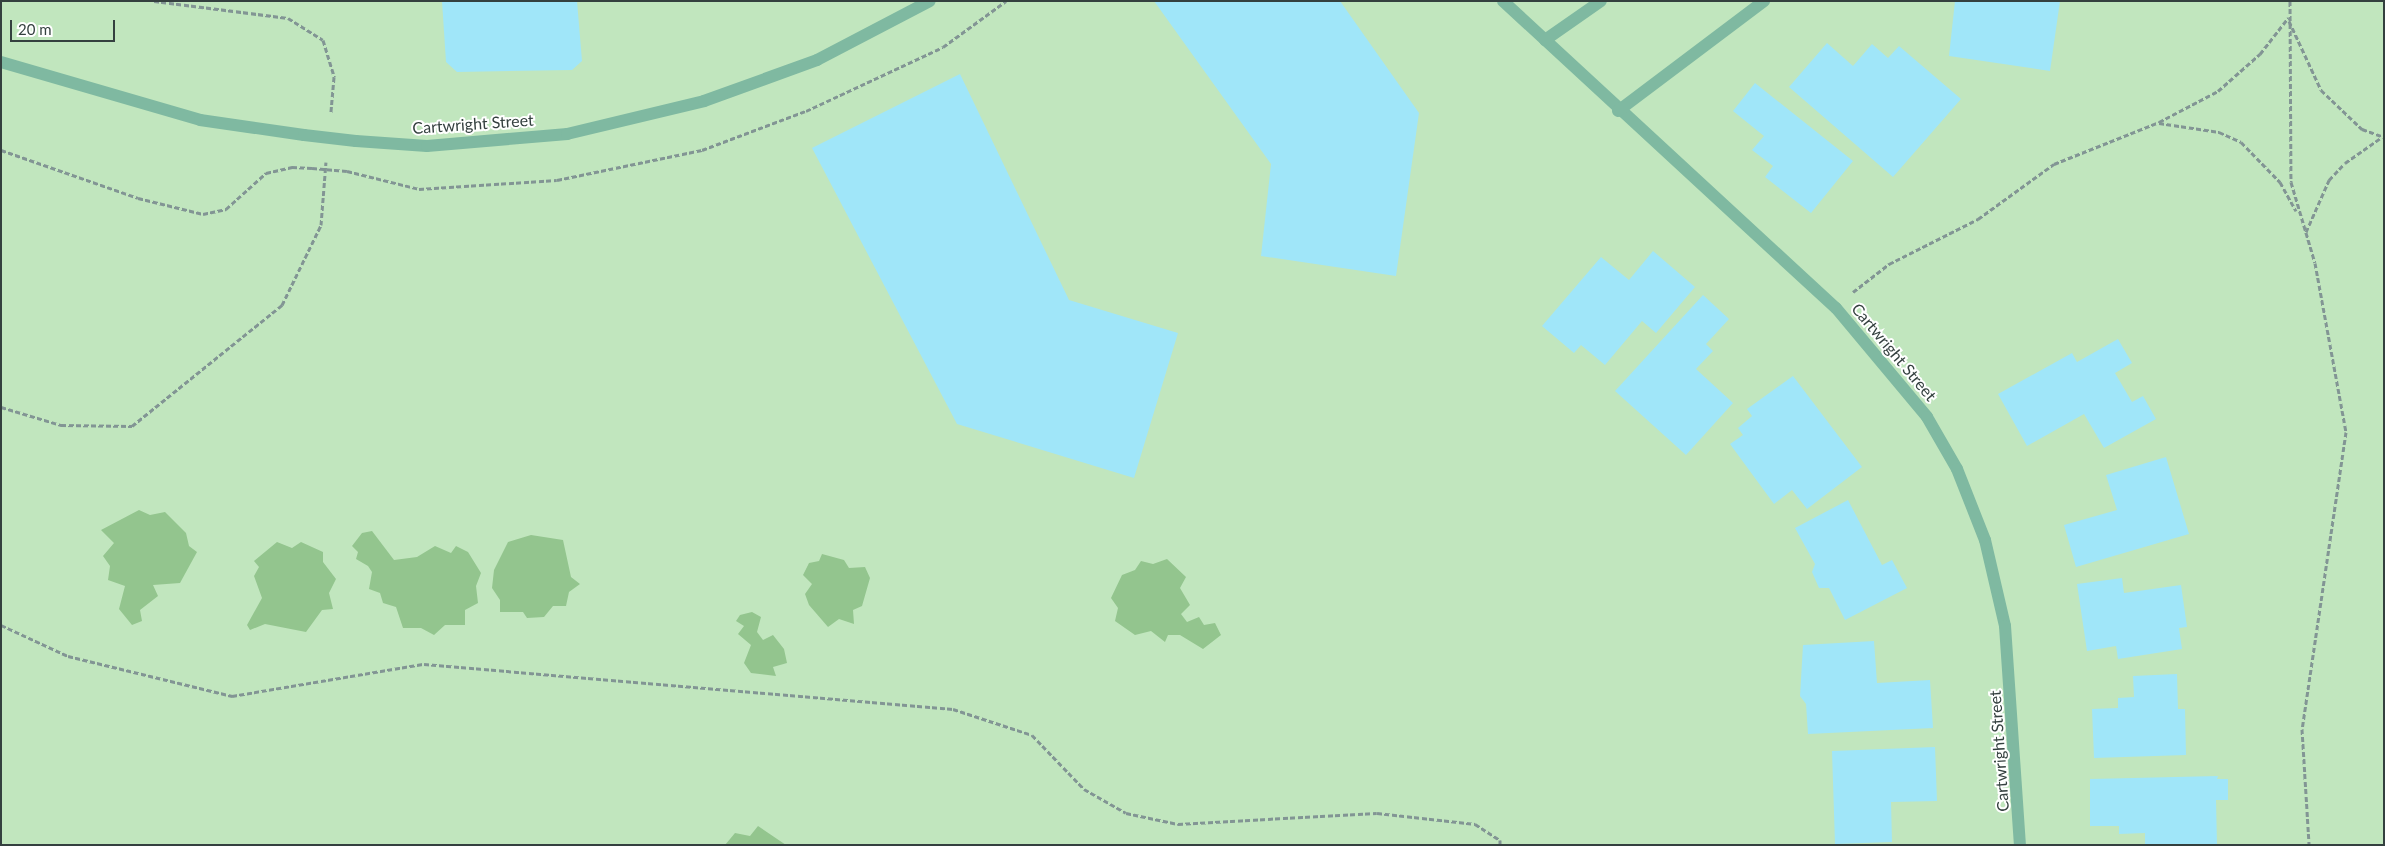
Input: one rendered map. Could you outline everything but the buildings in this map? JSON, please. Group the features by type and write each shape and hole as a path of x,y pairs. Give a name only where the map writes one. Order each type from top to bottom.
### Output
{"street":[{"name":"Cartwright Street","path":"1,62 200,120 356,141 427,146 567,134 704,101 817,60 930,1"},
{"name":"Cartwright Street","path":"1503,1 1618,111 1836,308 1927,417 1957,469 1985,540 2005,626 2020,845"},
{"path":"1545,40 1601,1"},
{"path":"1618,111 1764,1"}],"path":[{"path":"154,1 288,18 323,40 334,77 331,116"},
{"path":"2290,1 2288,18 2288,126 2297,214"},
{"path":"1836,308 1890,264 1953,235 2054,164 2159,122 2225,86 2260,54 2288,18"},
{"path":"2288,18 2321,90 2362,130 2383,137"},
{"path":"2159,122 2219,132 2241,142 2280,182 2305,234 2346,432 2302,729 2310,845"},
{"path":"2305,234 2329,180 2345,163 2383,137"},
{"path":"1,150 138,198 203,214 226,209 266,172 292,167 347,171"},
{"path":"1,407 61,425 132,426 282,305 321,225 327,156"},
{"path":"1,625 68,656 232,696 424,664 953,709 1032,735 1084,789 1126,814 1178,824 1377,814 1475,824 1500,840 1500,845"}],"green space":[{"path":"1,1 2384,1 2384,845 1,845"},
{"path":"139,510 150,515 165,512 186,533 189,546 197,552 180,583 153,585 158,596 140,610 142,621 132,625 119,609 125,586 108,580 110,566 103,556 114,543 101,530"},
{"path":"372,531 394,560 417,557 435,546 451,553 456,546 468,552 481,573 476,586 478,603 465,610 465,625 445,625 434,635 421,628 403,628 396,607 383,603 380,593 369,589 372,572 368,566 356,559 358,552 352,546 362,533"},
{"path":"531,535 563,540 571,577 580,584 569,592 566,606 553,606 544,617 527,618 523,612 500,612 500,600 492,588 494,570 508,542"},
{"path":"277,542 292,548 301,542 323,552 323,562 336,579 329,593 333,609 322,610 306,632 265,624 250,630 247,625 262,598 254,576 259,567 254,561"},
{"path":"822,554 844,560 849,568 865,567 870,578 862,606 853,610 854,624 839,619 828,627 809,605 805,594 812,584 803,575 809,563 819,561"},
{"path":"1167,559 1186,577 1180,588 1190,605 1181,614 1187,622 1199,617 1204,625 1215,623 1221,635 1203,649 1180,635 1168,635 1165,642 1151,631 1135,635 1115,621 1118,608 1111,598 1122,575 1135,570 1141,561 1153,564"},
{"path":"752,612 761,617 757,632 763,640 773,635 784,649 787,663 773,667 776,676 751,673 744,663 751,645 738,634 744,626 736,621 740,615"},
{"path":"758,826 786,845 725,845 735,833 750,836"}]}
